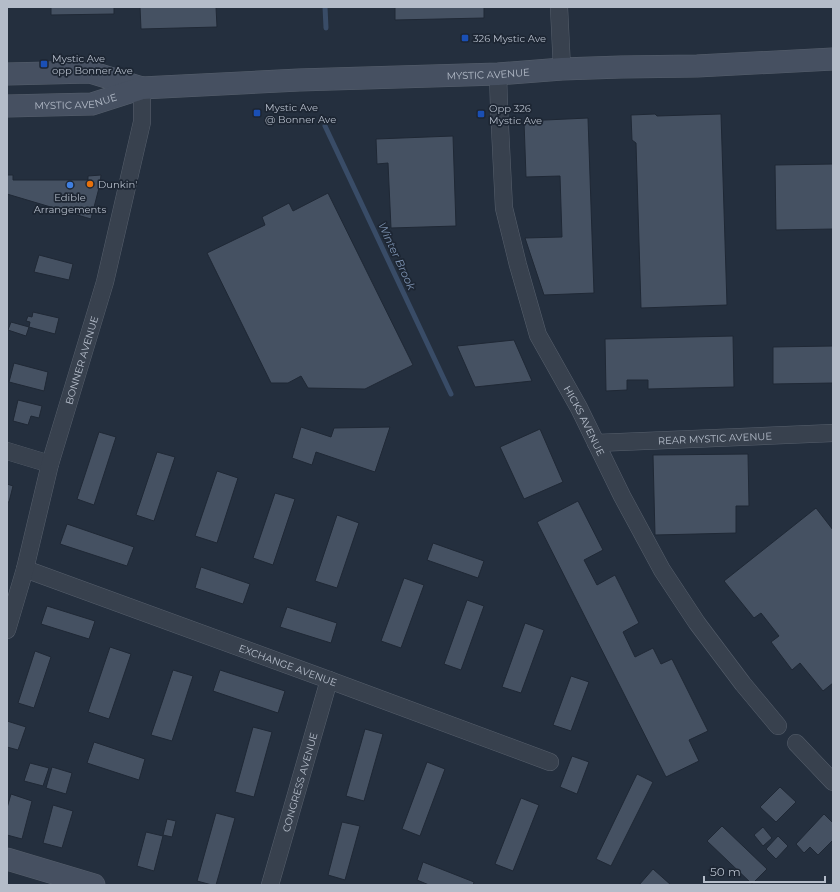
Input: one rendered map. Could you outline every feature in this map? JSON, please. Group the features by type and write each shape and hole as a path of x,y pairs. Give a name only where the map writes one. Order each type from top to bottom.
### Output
{"main road":[{"name":"MYSTIC AVENUE","path":"7,106 92,104 142,88 299,80 498,74 562,69 697,66 833,59"},
{"name":"MYSTIC AVENUE","path":"7,74 90,72 142,88"},
{"path":"7,859 94,885"}],"street":[{"path":"559,7 562,69"},
{"name":"HICKS AVENUE","path":"498,74 504,208 518,265 538,335 579,408 622,496 662,570 697,623 743,684 778,726"},
{"name":"BONNER AVENUE","path":"7,630 25,569 50,464 105,282 142,122 142,88"},
{"name":"REAR MYSTIC AVENUE","path":"596,444 833,433"},
{"path":"7,451 50,464"},
{"name":"EXCHANGE AVENUE","path":"25,569 550,762"},
{"name":"CONGRESS AVENUE","path":"270,885 329,680"},
{"path":"796,743 833,782"}],"building":[{"path":"51,7 114,7 114,14 51,15"},
{"path":"140,7 216,7 217,27 141,29"},
{"path":"395,7 484,7 484,18 395,20"},
{"path":"655,114 657,116 721,114 727,305 641,308 636,143 632,140 631,115"},
{"path":"588,118 594,293 544,295 525,238 562,237 560,176 526,177 524,121"},
{"path":"453,136 456,226 391,228 388,163 377,164 376,139"},
{"path":"833,164 833,229 776,230 775,165"},
{"path":"7,175 13,175 13,180 88,180 88,176 101,175 91,219 7,194"},
{"path":"328,193 413,365 365,389 308,388 301,376 288,383 271,383 207,253 265,225 262,217 289,203 293,211"},
{"path":"39,255 73,264 69,280 34,272"},
{"path":"33,312 59,318 55,334 29,327 30,322 26,321 28,316 32,317"},
{"path":"11,322 29,327 26,336 8,330"},
{"path":"733,336 734,387 648,389 648,380 627,380 627,390 606,391 605,339"},
{"path":"514,340 532,381 475,387 457,346"},
{"path":"833,346 833,383 773,384 773,347"},
{"path":"14,363 48,372 44,391 9,382"},
{"path":"18,400 42,406 39,418 31,416 28,425 13,421"},
{"path":"301,427 331,437 334,428 390,427 375,472 316,452 312,465 292,458"},
{"path":"540,429 563,482 524,499 500,447"},
{"path":"99,432 116,437 94,505 77,499"},
{"path":"157,452 175,457 154,521 136,515"},
{"path":"748,454 749,506 736,506 736,533 655,535 653,455"},
{"path":"217,471 238,478 217,543 195,536"},
{"path":"7,484 13,486 9,502 7,502"},
{"path":"275,493 295,499 273,565 253,558"},
{"path":"578,501 603,550 584,560 597,585 615,575 639,623 623,632 635,657 653,648 661,664 672,659 708,731 689,740 699,761 666,777 537,522"},
{"path":"816,508 833,530 833,683 823,691 800,663 792,670 771,642 779,636 761,613 754,618 724,581"},
{"path":"337,515 359,523 337,588 315,581"},
{"path":"67,524 134,547 127,566 60,544"},
{"path":"433,543 484,561 478,578 427,560"},
{"path":"201,567 250,584 243,604 195,588"},
{"path":"404,578 424,585 401,648 381,641"},
{"path":"467,600 484,606 461,670 444,664"},
{"path":"47,606 95,621 89,639 41,624"},
{"path":"287,607 337,623 331,643 280,627"},
{"path":"525,623 544,630 521,693 502,687"},
{"path":"110,647 131,654 109,719 88,712"},
{"path":"35,651 51,657 34,708 18,703"},
{"path":"173,670 193,676 172,741 151,735"},
{"path":"220,670 285,691 278,713 213,691"},
{"path":"571,676 589,682 571,731 553,725"},
{"path":"7,721 26,727 18,750 7,747"},
{"path":"253,727 272,732 254,797 235,792"},
{"path":"365,729 383,734 364,801 346,796"},
{"path":"94,742 145,759 139,780 87,763"},
{"path":"572,756 589,762 577,794 560,787"},
{"path":"427,762 445,769 420,836 402,829"},
{"path":"30,763 49,768 43,786 24,781"},
{"path":"52,767 72,773 66,794 46,788"},
{"path":"637,774 653,782 611,866 596,859"},
{"path":"780,787 796,802 776,822 760,807"},
{"path":"11,794 32,801 22,839 7,835 7,808"},
{"path":"521,798 539,805 513,871 495,864"},
{"path":"53,805 73,811 62,848 43,843"},
{"path":"216,813 235,818 216,885 212,885 197,881"},
{"path":"824,814 833,823 833,840 818,855 810,847 804,853 796,844"},
{"path":"167,819 176,821 172,837 163,835"},
{"path":"342,822 360,826 345,880 328,875"},
{"path":"722,826 767,869 752,884 707,841"},
{"path":"763,827 772,838 763,846 754,835"},
{"path":"146,832 163,836 154,871 137,866"},
{"path":"778,836 788,846 776,859 766,849"},
{"path":"423,862 474,882 473,885 429,885 417,880"},
{"path":"653,869 671,885 639,885"}],"waterway":[{"name":"Winter Brook","path":"325,7 326,28"},
{"name":"Winter Brook","path":"325,126 451,394"}],"place":[{"name":"326 Mystic Ave","path":"465,38"},
{"name":"Mystic Ave opp Bonner Ave","path":"44,64"},
{"name":"Mystic Ave @ Bonner Ave","path":"257,113"},
{"name":"Opp 326 Mystic Ave","path":"481,114"},
{"name":"Dunkin'","path":"90,184"},
{"name":"Edible Arrangements","path":"70,185"}]}
